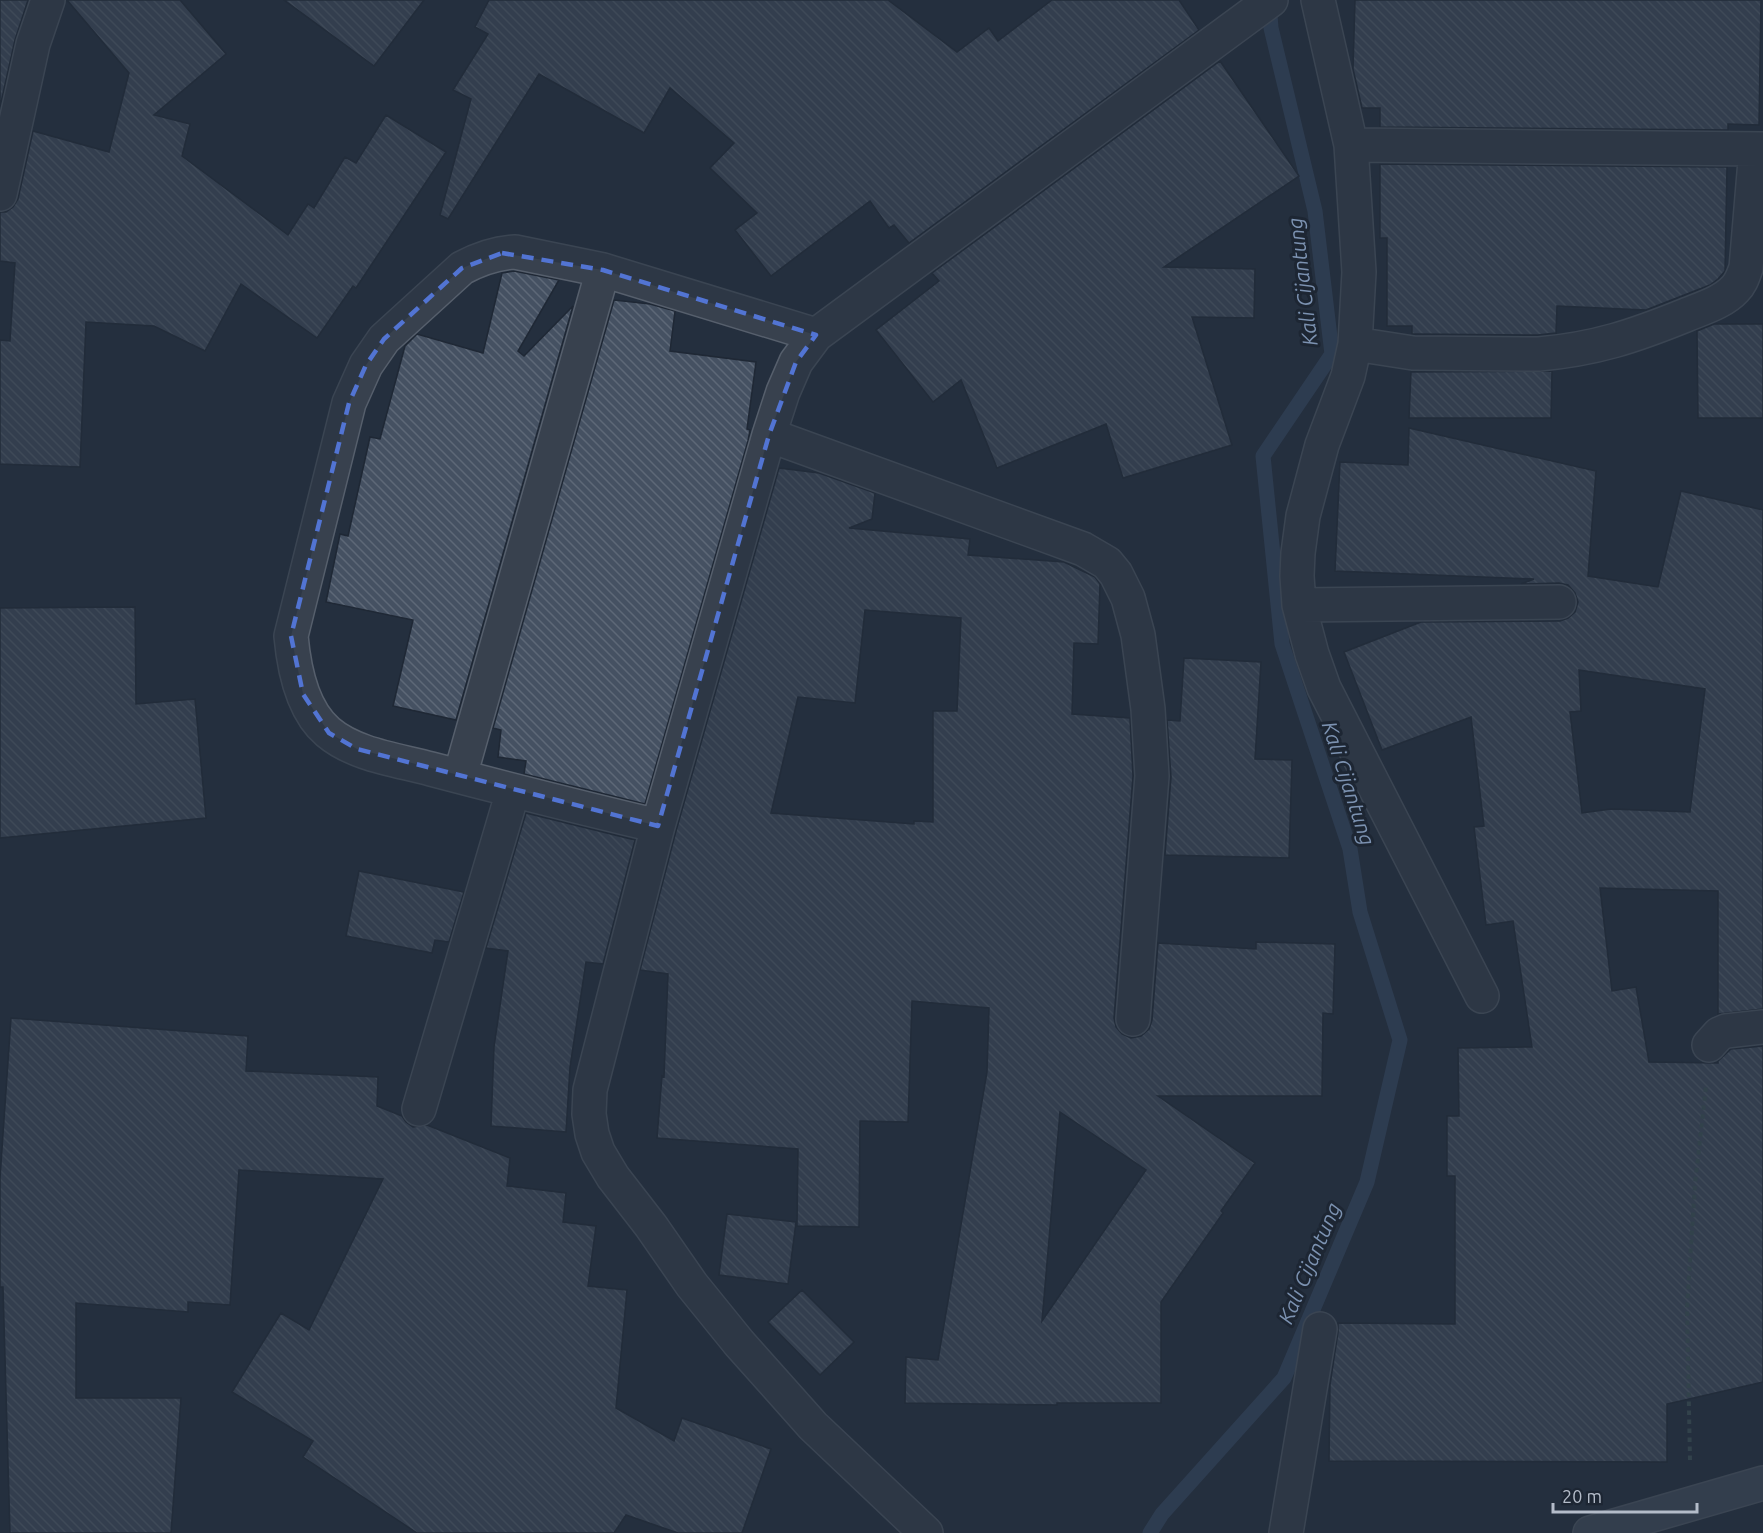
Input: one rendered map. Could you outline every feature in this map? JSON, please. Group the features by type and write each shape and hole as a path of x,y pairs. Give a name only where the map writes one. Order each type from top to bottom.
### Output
{"main road":[{"path":"1590,1533 1763,1484"}],"street":[{"path":"0,194 33,44 48,0"},
{"path":"926,1533 813,1426 739,1343 692,1285 613,1177 598,1152 589,1114 590,1090 658,826 769,435 796,362 816,335 1271,0"},
{"path":"1318,0 1352,146 1359,272 1355,344 1348,376 1322,446 1303,516 1297,576 1299,605 1324,688 1482,996"},
{"path":"1352,146 1759,149 1746,268 1742,280 1735,289 1713,303 1636,335 1607,344 1558,353 1413,353 1355,344"},
{"path":"658,826 513,792 357,749 329,733 315,717 303,694 293,658 291,636 349,403 366,365 384,339 462,268 502,253 515,252 603,270 816,335"},
{"path":"460,776 603,270"},
{"path":"769,435 1083,549 1101,558 1116,574 1128,598 1138,635 1148,709 1152,776 1133,1019"},
{"path":"1299,605 1559,602"},
{"path":"419,1109 513,792"},
{"path":"1710,1046 1719,1034 1726,1031 1763,1027"},
{"path":"1286,1533 1320,1329"}],"path":[{"path":"1691,1503 1687,1308 1695,1184 1706,1090 1706,1058 1710,1046"}],"highlighted area":[{"path":"502,253 603,270 816,335 796,362 769,435 658,826 357,749 329,733 303,694 291,636 349,403 366,365 384,339 462,268"}],"building":[{"path":"0,0 28,0 15,40 0,107"},
{"path":"67,0 180,0 226,54 154,115 190,124 182,156 288,235 308,204 314,208 345,157 356,163 386,115 446,152 356,288 353,286 317,338 241,284 205,351 154,326 86,322 80,467 0,464 0,340 10,341 15,263 0,261 0,212 6,212 13,207 18,199 33,131 109,152 129,73"},
{"path":"284,0 424,0 374,66"},
{"path":"489,0 888,0 957,52 989,28 998,41 1052,0 1179,0 1199,30 909,243 894,225 889,228 870,201 771,276 735,230 757,213 710,168 734,143 670,88 644,133 539,74 448,219 440,215 471,99 453,90 488,34 475,27"},
{"path":"1355,0 1761,0 1759,125 1728,124 1728,130 1380,127 1380,108 1362,108 1353,69"},
{"path":"1220,61 1299,176 1164,267 1255,269 1254,318 1192,317 1232,445 1123,478 1106,424 997,468 961,380 933,402 876,330 939,281 932,273"},
{"path":"1380,164 1727,167 1725,271 1710,285 1646,310 1557,306 1556,333 1538,335 1412,334 1412,326 1387,326 1387,238 1380,238"},
{"path":"514,271 559,280 518,351 524,356 573,306 456,720 393,706 413,620 326,602 340,534 348,536 370,437 380,439 405,346 417,334 483,353 502,273"},
{"path":"614,300 650,304 675,311 670,351 756,362 747,429 750,430 748,441 645,804 524,774 526,761 498,757 501,730 493,728"},
{"path":"1714,324 1763,324 1763,418 1698,418 1697,331"},
{"path":"1552,371 1551,418 1409,418 1411,372"},
{"path":"1409,428 1596,471 1588,576 1658,587 1681,491 1763,510 1763,1009 1718,1014 1718,891 1600,888 1612,991 1636,987 1649,1062 1718,1063 1731,1049 1763,1046 1763,1382 1667,1404 1667,1462 1329,1461 1330,1385 1338,1323 1455,1324 1455,1176 1447,1176 1447,1116 1459,1116 1458,1048 1532,1047 1513,921 1486,925 1474,827 1484,826 1471,717 1382,750 1344,652 1421,622 1560,621 1575,612 1578,602 1575,593 1568,585 1559,583 1521,584 1534,579 1335,571 1340,462 1408,465","holes":["1579,670 1705,689 1690,812 1611,809 1582,813 1570,712 1581,711"]},
{"path":"779,468 819,473 875,493 872,519 849,528 970,539 968,555 1064,562 1095,577 1100,584 1098,644 1074,643 1072,714 1130,718 1133,776 1114,1018 1116,1027 1122,1034 1131,1038 1141,1036 1149,1029 1152,1020 1158,943 1256,949 1256,942 1335,944 1333,1014 1323,1013 1322,1096 1158,1096 1255,1163 1161,1302 1161,1403 1057,1403 1057,1405 905,1403 906,1357 938,1360 987,1072 989,1008 912,1001 908,1122 860,1121 859,1227 797,1226 798,1149 657,1138 662,1076 664,1077 668,974 640,970 676,831","holes":["865,610 961,618 957,711 933,711 933,822 914,821 914,824 771,813 798,697 855,703","1060,1112 1146,1170 1042,1321"]},
{"path":"135,607 136,704 195,699 206,818 0,838 0,608"},
{"path":"1184,658 1261,662 1255,759 1292,760 1289,858 1165,855 1171,777 1167,720 1180,721"},
{"path":"526,813 635,840 603,964 586,962 570,1067 566,1132 491,1126 494,1047 508,951 486,948"},
{"path":"359,871 464,892 449,942 435,940 432,953 346,936"},
{"path":"11,1018 248,1036 246,1071 378,1077 377,1106 402,1116 413,1127 427,1125 510,1158 507,1186 566,1193 563,1222 596,1226 588,1286 627,1290 616,1408 674,1441 682,1418 771,1449 742,1533 678,1533 626,1515 614,1533 417,1533 303,1457 313,1441 232,1392 281,1313 309,1330 383,1179 239,1170 230,1305 188,1302 188,1312 76,1303 76,1398 181,1398 171,1533 10,1533 3,1287 0,1287 0,1178"},
{"path":"727,1214 796,1222 788,1284 719,1275"},
{"path":"802,1290 854,1342 820,1375 768,1322"}],"waterway":[{"name":"Kali Cijantung","path":"1150,1533 1162,1514 1284,1378 1367,1182 1400,1040 1360,912 1350,849 1282,644 1263,456 1332,354 1315,211 1271,28 1269,3"}]}
